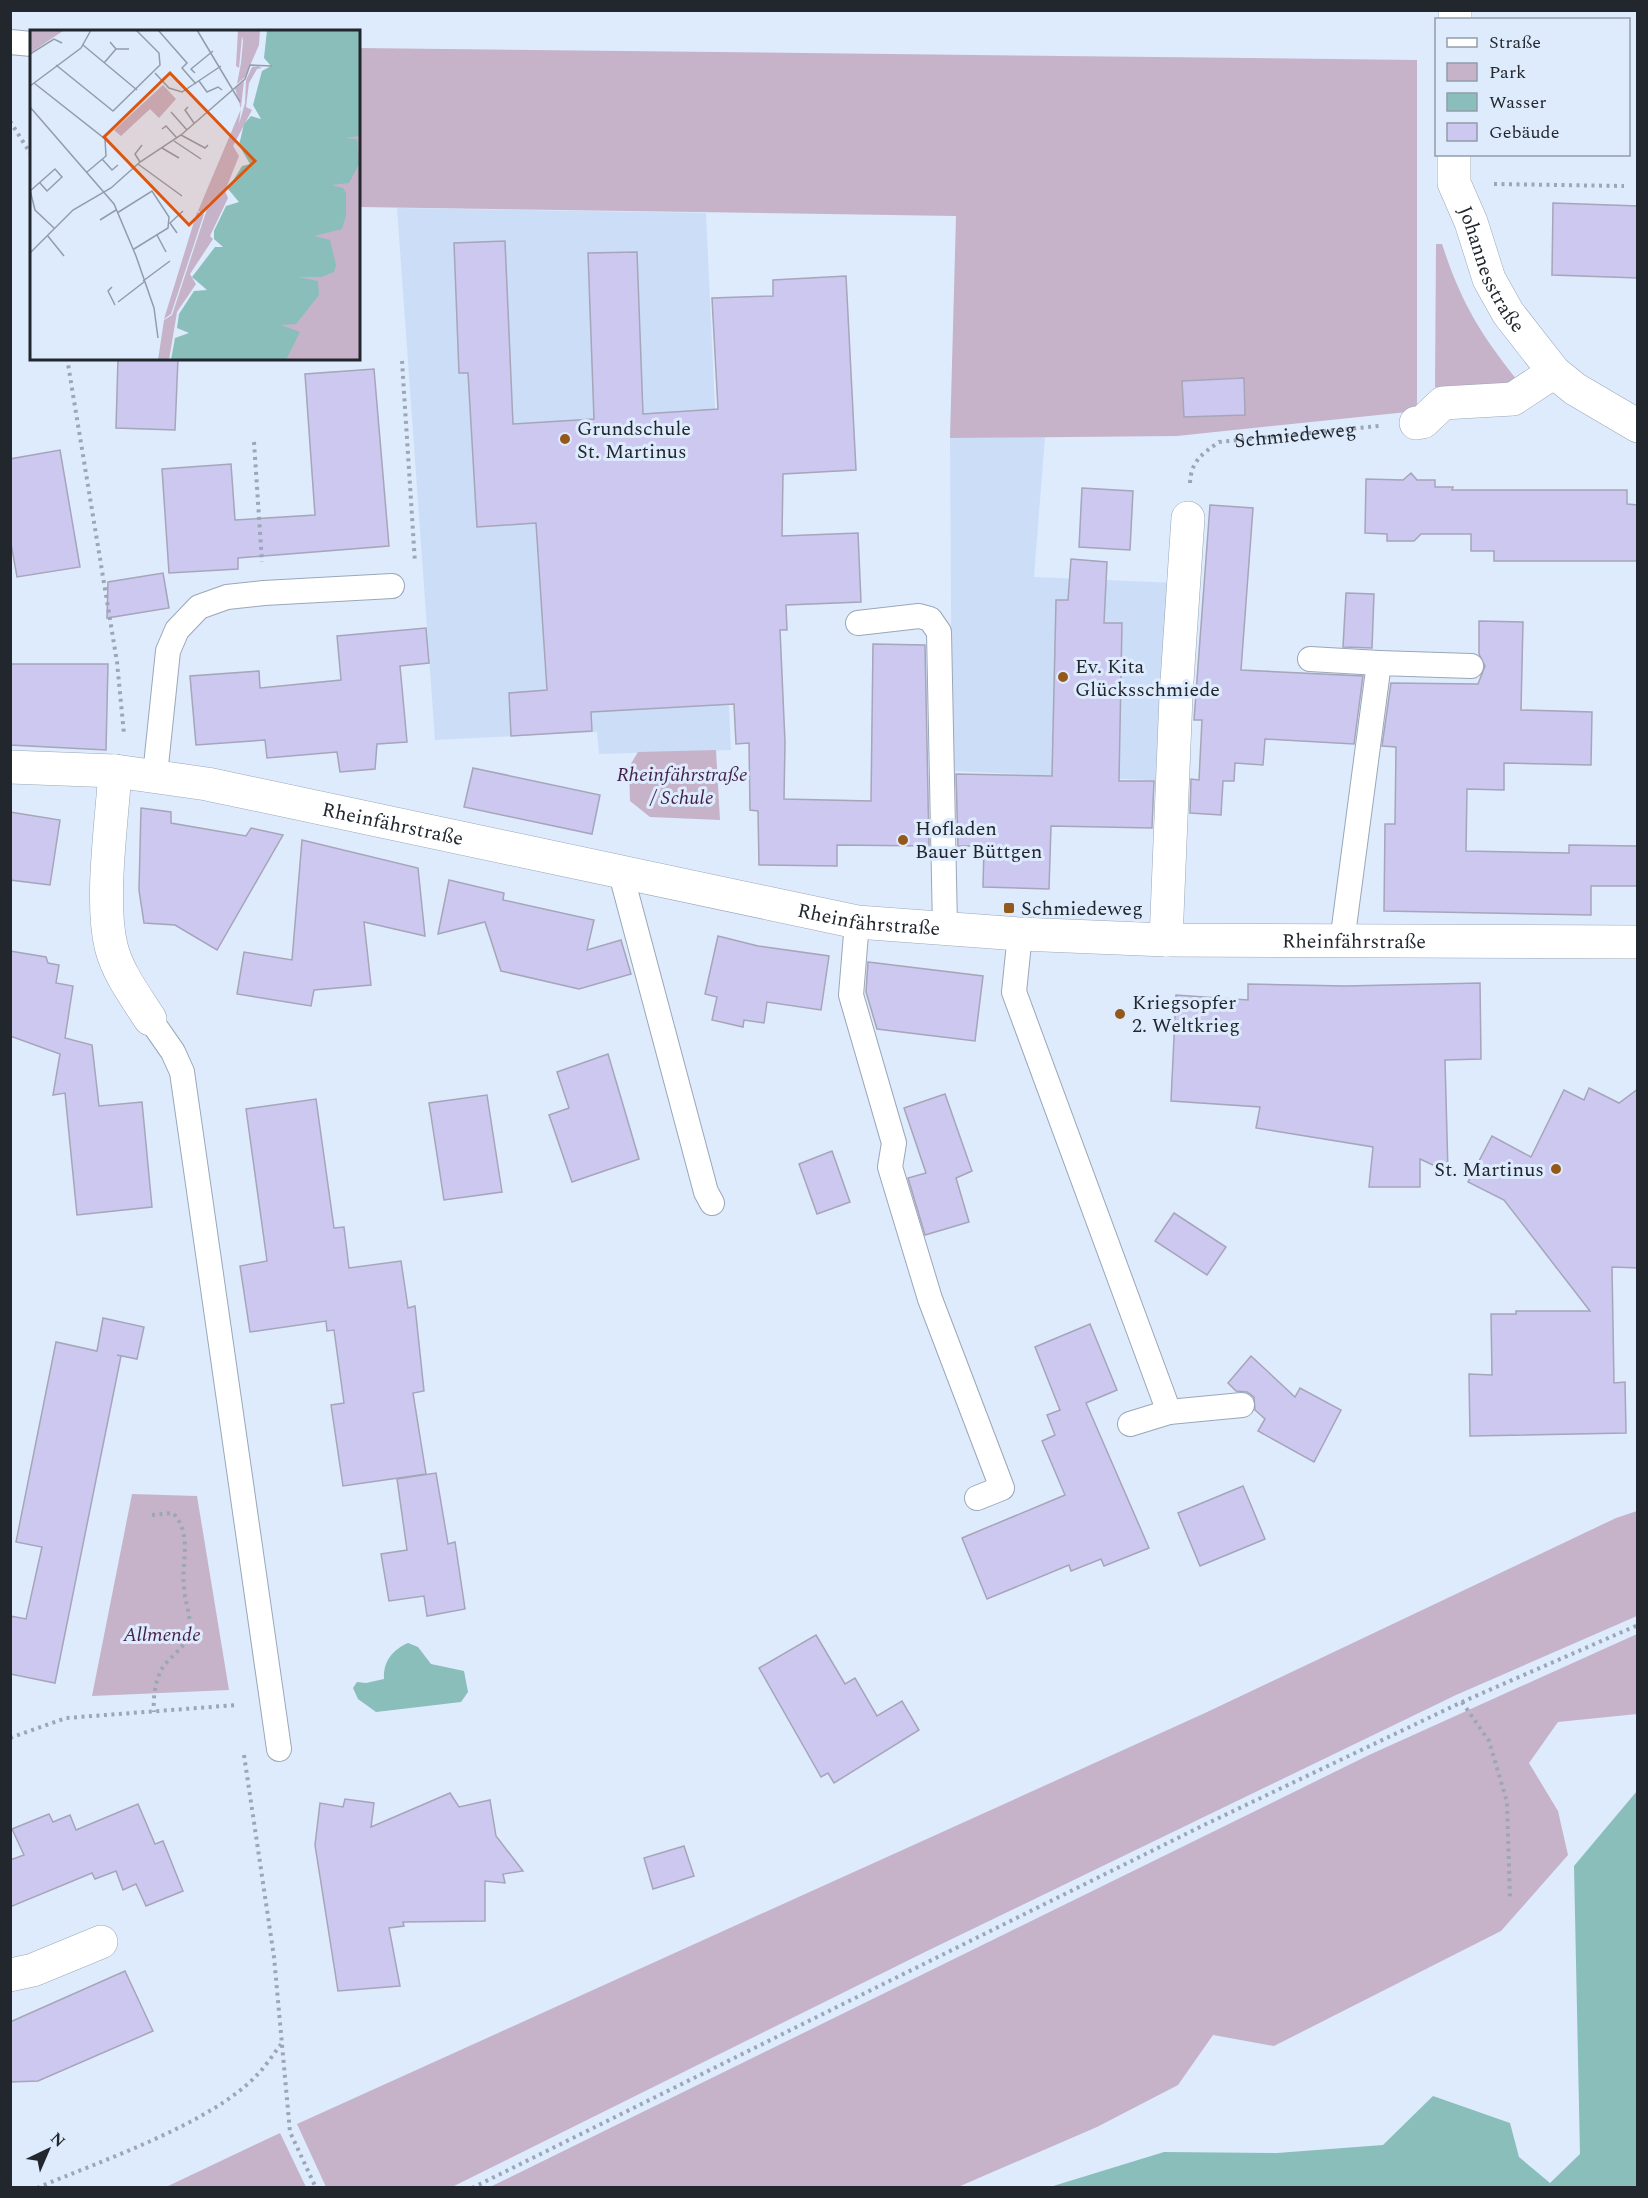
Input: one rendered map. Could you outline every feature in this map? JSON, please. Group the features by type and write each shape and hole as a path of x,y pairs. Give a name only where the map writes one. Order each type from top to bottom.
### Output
{"street":[{"name":"Johannesstraße","path":"1454,169 1489,279 1525,337 1554,372 1583,394 1638,426"},
{"path":"1416,423 1423,422 1443,403 1513,399 1554,372"},
{"path":"1166,940 1176,696 1188,518"},
{"name":"Rheinfährstraße","path":"10,767 115,771 207,784 621,874 857,922 1020,934 1166,940 1638,942"},
{"path":"115,771 106,909 111,947 128,986 150,1019"},
{"path":"10,1975 33,1970 101,1942"}],"lane":[{"path":"10,42 30,44"},
{"path":"155,775 168,651 177,630 191,613 208,602 264,593 392,586"},
{"path":"858,623 919,616 930,619 939,632 945,928"},
{"path":"1310,659 1471,666"},
{"path":"1342,942 1379,663"},
{"path":"621,874 706,1192 712,1203"},
{"path":"857,922 850,995 894,1143 890,1167 930,1299 1002,1488 977,1498"},
{"path":"1020,934 1014,992 1169,1412"},
{"path":"150,1019 173,1052 182,1072 279,1749"},
{"path":"1130,1424 1169,1412 1242,1405"}],"path":[{"path":"10,121 30,153"},
{"path":"1454,169 1624,186"},
{"path":"67,360 117,662 126,745 115,771"},
{"path":"392,586 415,573 402,362"},
{"name":"Schmiedeweg","path":"1188,518 1191,470 1199,456 1219,442 1416,423"},
{"path":"254,442 264,593"},
{"path":"152,1515 173,1513 179,1520 187,1552 182,1569 184,1591 191,1614 187,1640 163,1667 156,1683 154,1712"},
{"path":"472,2187 1194,1830 1462,1702 1638,1625"},
{"path":"1462,1702 1490,1741 1507,1802 1510,1899"},
{"path":"10,1738 66,1718 237,1705 238,1716"},
{"path":"243,1750 274,1957 290,2132 316,2187"},
{"path":"37,2187 185,2124 226,2101 256,2076 282,2042"}],"shaded area":[{"name":"Grundschule St. Martinus","path":"397,208 706,213 731,750 599,754 597,732 435,740"},
{"name":"Ev. Kita Glücksschmiede","path":"1045,437 1034,577 1177,583 1169,781 952,771 950,438"}],"green space":[{"path":"360,48 1417,60 1417,411 1177,436 950,438 956,216 360,207"},
{"path":"1436,244 1442,244 1456,283 1472,316 1517,380 1497,389 1435,387"},
{"name":"Rheinfährstraße / Schule","path":"716,750 720,820 650,817 630,801 629,767 638,752"},
{"name":"Allmende","path":"132,1494 197,1496 229,1690 92,1696"},
{"path":"1637,1511 1637,1616 1456,1695 925,1952 452,2187 326,2187 297,2124 1205,1713 1616,1518"},
{"path":"1637,1634 1637,1714 1558,1722 1529,1763 1558,1811 1568,1855 1501,1931 1274,2046 1213,2035 1178,2085 1097,2127 958,2187 490,2187 1369,1755"},
{"path":"280,2133 306,2187 166,2187"}],"water":[{"path":"408,1643 418,1647 431,1664 464,1671 468,1692 461,1702 376,1712 358,1699 353,1688 357,1682 366,1683 384,1679 385,1667 390,1657 397,1649"},
{"path":"1637,1791 1637,2187 1050,2187 1164,2152 1277,2153 1383,2145 1433,2096 1510,2123 1519,2157 1550,2183 1580,2154 1574,1866"}],"building":[{"path":"1553,203 1638,206 1638,278 1552,275"},
{"path":"505,241 513,424 594,419 588,253 637,252 643,414 718,409 712,298 773,296 773,280 846,276 856,470 783,474 782,536 858,533 861,602 786,605 787,630 780,630 785,742 784,799 871,801 873,644 925,645 929,846 837,845 837,866 759,865 758,811 750,810 749,743 736,744 734,704 591,712 592,731 511,736 509,693 547,690 536,523 477,527 468,373 459,373 454,243"},
{"path":"118,360 178,360 175,430 116,428"},
{"path":"374,369 389,546 238,558 238,569 169,573 162,469 231,464 235,520 315,515 305,374"},
{"path":"1244,378 1245,415 1184,417 1182,381"},
{"path":"60,450 80,567 17,577 10,538 10,459"},
{"path":"1411,473 1417,480 1435,480 1435,487 1453,487 1452,490 1627,490 1627,504 1638,505 1638,561 1494,561 1494,551 1471,551 1471,534 1421,534 1414,541 1387,541 1387,534 1365,533 1366,479 1403,480"},
{"path":"1082,488 1133,491 1130,550 1079,547"},
{"path":"1210,505 1253,508 1241,670 1363,676 1354,744 1265,739 1263,765 1235,763 1234,781 1223,781 1221,815 1190,813 1191,779 1199,780 1202,720 1194,720"},
{"path":"1071,559 1107,562 1104,623 1122,623 1119,781 1154,781 1152,828 1051,826 1049,889 983,887 984,846 958,846 956,774 1052,776 1056,600 1068,600"},
{"path":"163,573 169,608 107,618 108,582"},
{"path":"1346,593 1374,594 1372,648 1343,647"},
{"path":"1479,621 1523,622 1521,710 1592,712 1591,765 1504,763 1504,790 1467,789 1466,851 1569,853 1569,845 1638,846 1638,886 1591,886 1591,915 1384,911 1385,824 1395,824 1396,747 1382,746 1391,683 1478,684 1485,666 1479,654"},
{"path":"426,628 429,663 400,666 407,742 377,744 375,769 340,772 337,752 267,758 265,740 196,745 190,676 259,671 260,688 341,680 337,636"},
{"path":"10,664 108,664 106,750 10,745"},
{"path":"473,768 600,795 592,834 464,807"},
{"path":"141,808 171,812 171,823 246,836 251,828 283,835 217,950 175,925 144,923 139,890"},
{"path":"10,812 60,820 50,885 10,880"},
{"path":"302,840 418,868 425,936 364,922 371,985 314,990 311,1006 237,994 244,952 292,960"},
{"path":"449,880 504,893 503,900 594,920 587,950 621,940 631,974 579,989 501,971 485,922 438,934"},
{"path":"718,936 758,946 829,956 821,1010 767,1002 764,1023 744,1020 743,1027 712,1020 717,997 705,994"},
{"path":"10,951 46,957 48,963 59,965 56,983 73,986 65,1038 92,1045 99,1106 142,1102 152,1207 77,1215 65,1093 53,1095 60,1054 10,1036"},
{"path":"868,962 983,976 975,1041 877,1029 866,992"},
{"path":"1480,983 1481,1059 1445,1060 1448,1172 1420,1159 1420,1187 1369,1187 1373,1147 1256,1128 1260,1107 1171,1101 1176,995 1248,1000 1248,984 1345,986"},
{"path":"608,1054 639,1159 572,1182 549,1115 569,1108 557,1072"},
{"path":"1589,1088 1619,1103 1638,1089 1638,1268 1612,1267 1614,1383 1625,1382 1626,1433 1470,1436 1469,1374 1492,1375 1491,1314 1516,1314 1516,1311 1590,1311 1504,1200 1468,1182 1492,1136 1531,1157 1564,1090 1584,1100"},
{"path":"945,1094 972,1171 956,1178 969,1222 925,1235 908,1178 926,1173 904,1108"},
{"path":"487,1095 502,1192 444,1200 429,1103"},
{"path":"316,1099 334,1228 344,1227 349,1268 401,1261 408,1308 415,1306 424,1391 413,1393 426,1474 343,1486 331,1405 344,1403 334,1330 327,1331 326,1321 250,1332 240,1266 267,1261 246,1109"},
{"path":"832,1151 850,1202 817,1214 799,1164"},
{"path":"1174,1213 1226,1247 1207,1275 1155,1241"},
{"path":"103,1318 144,1327 137,1359 117,1355 121,1356 55,1683 10,1674 10,1616 26,1619 42,1547 16,1542 56,1342 97,1351"},
{"path":"1090,1324 1117,1390 1086,1403 1149,1548 1104,1566 1101,1559 1071,1571 1069,1565 987,1599 962,1538 1065,1495 1042,1441 1055,1435 1047,1415 1060,1410 1035,1347"},
{"path":"1251,1356 1295,1397 1300,1388 1341,1410 1314,1462 1258,1431 1265,1419 1255,1410 1254,1397 1247,1392 1236,1391 1228,1383"},
{"path":"436,1473 448,1544 455,1542 465,1609 427,1616 424,1596 389,1601 381,1554 407,1550 397,1479"},
{"path":"1243,1486 1265,1539 1200,1566 1178,1513"},
{"path":"816,1635 845,1684 855,1678 877,1716 902,1701 919,1730 834,1783 828,1773 821,1777 759,1668"},
{"path":"450,1793 459,1807 490,1800 496,1836 523,1871 503,1874 505,1883 485,1881 485,1921 403,1922 404,1926 389,1928 400,1986 338,1991 315,1845 320,1803 343,1807 345,1799 374,1803 371,1827"},
{"path":"138,1804 155,1844 163,1841 183,1891 146,1906 136,1884 123,1890 116,1871 95,1879 92,1873 10,1907 10,1860 24,1855 12,1829 49,1814 53,1822 70,1815 76,1830"},
{"path":"684,1846 694,1876 653,1889 644,1858"},
{"path":"125,1971 153,2031 38,2081 10,2082 10,2022"}],"place":[{"name":"Grundschule St. Martinus","path":"565,439"},
{"name":"Ev. Kita Glücksschmiede","path":"1063,677"},
{"name":"Hofladen Bauer Büttgen","path":"903,840"},
{"name":"Schmiedeweg","path":"1009,908"},
{"name":"Kriegsopfer 2. Weltkrieg","path":"1120,1014"},
{"name":"St. Martinus","path":"1556,1169"}]}
